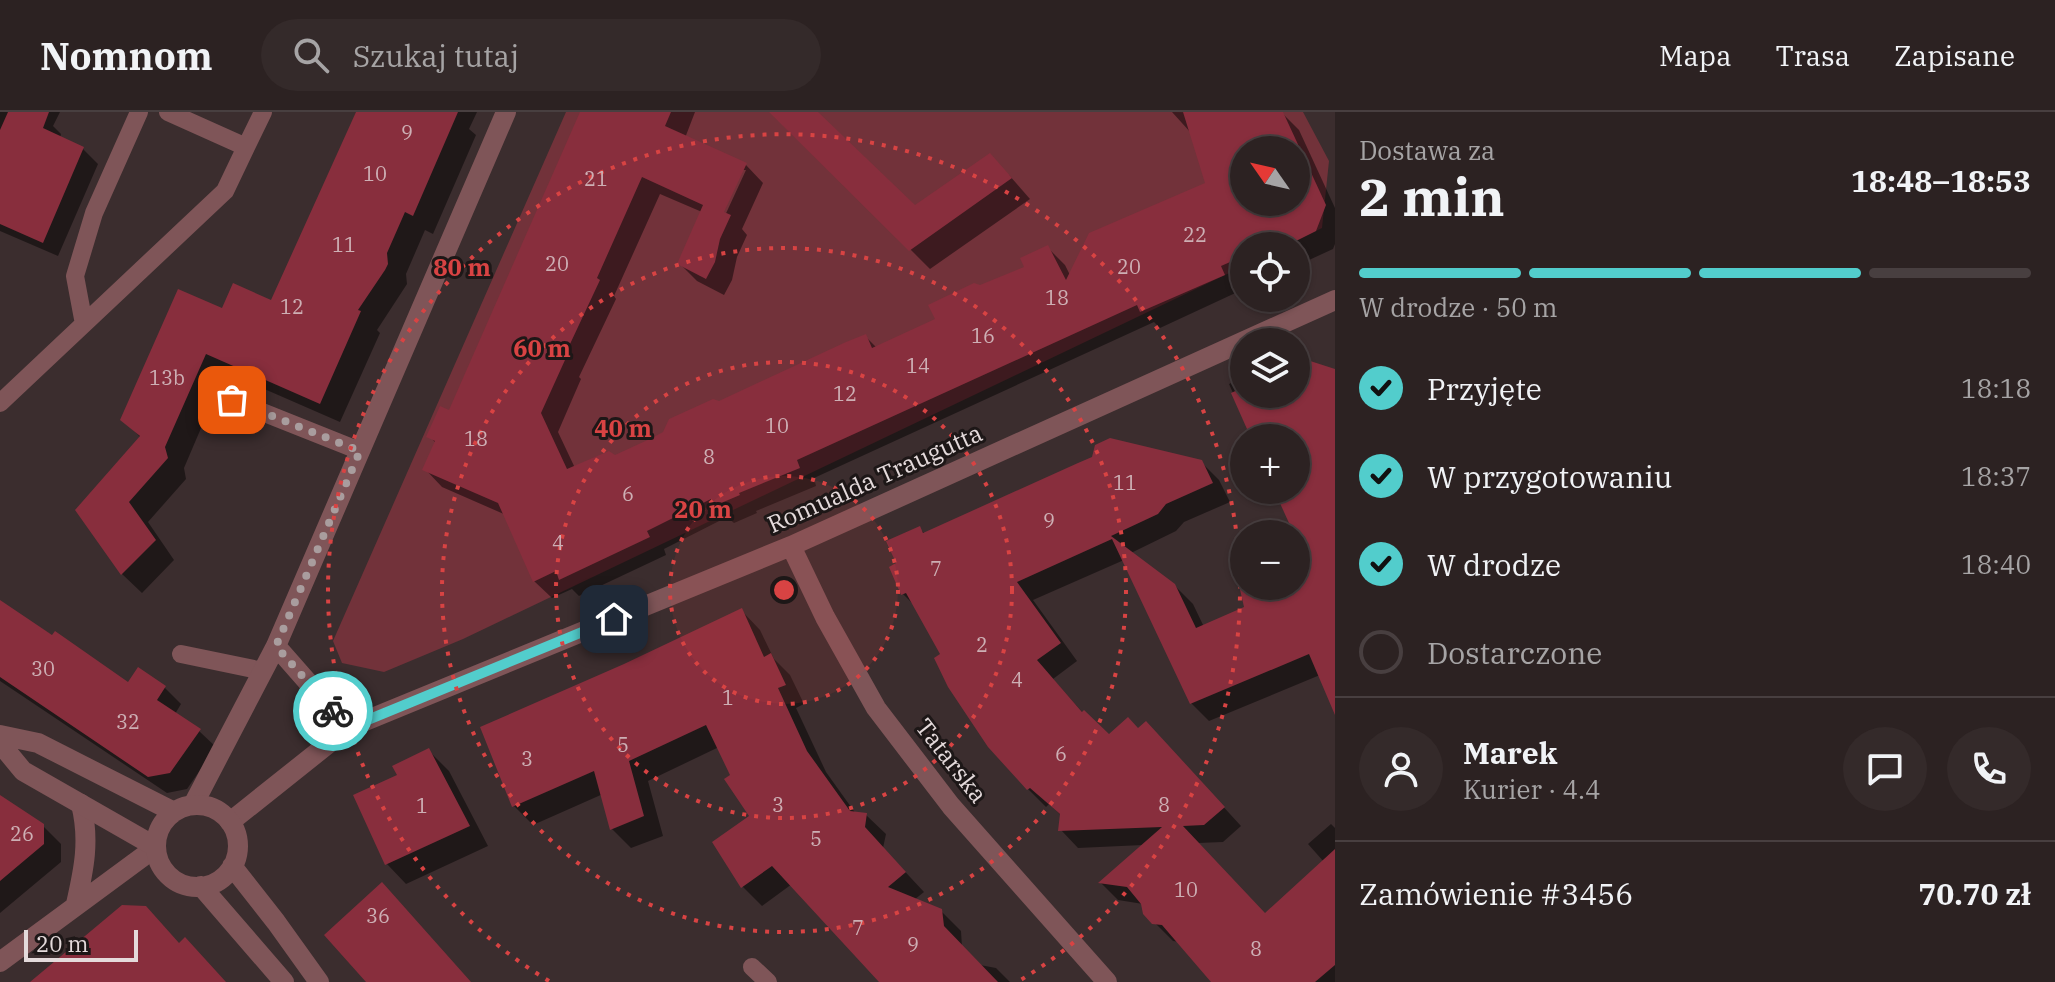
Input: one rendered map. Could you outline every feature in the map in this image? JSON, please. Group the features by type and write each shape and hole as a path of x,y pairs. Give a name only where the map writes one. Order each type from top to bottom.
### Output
{"street":[{"path":"0,735 38,743 183,808 211,807 230,822 238,843 232,866 214,883 188,886 175,881 158,860 156,847 160,828 183,808 276,646 506,112"},
{"name":"Romualda Traugutta","path":"230,822 348,728 791,546 1335,300"},
{"name":"Tatarska","path":"791,546 825,617 876,708 951,806 1107,982"},
{"path":"276,646 348,728"},
{"path":"0,743 23,771 156,847"},
{"path":"76,904 88,845 81,804"},
{"path":"0,962 156,847"},
{"path":"232,866 319,982"},
{"path":"201,886 284,982"}],"lane":[{"path":"84,324 75,276 94,213 139,112"},
{"path":"168,112 246,147"},
{"path":"0,403 225,191 263,112"},
{"path":"232,400 360,451"},
{"path":"181,654 263,671"},
{"path":"752,967 768,982"}],"shaded area":[{"path":"566,112 1303,112 1329,161 1322,228 1310,234 1230,232 1230,273 463,639 384,672 342,663 333,641"}],"building":[{"path":"8,112 49,112 43,128 84,147 43,243 0,224 0,130"},
{"path":"356,112 458,112 413,216 405,212 387,253 388,264 358,310 361,311 320,404 206,354 165,447 168,458 129,502 156,540 121,575 75,510 140,436 120,420 178,289 222,308 233,283 271,300"},
{"path":"580,112 671,112 665,126 747,163 724,212 731,215 706,279 677,264 703,205 642,177 541,413 567,469 609,451 615,455 663,432 669,419 713,399 719,401 846,342 866,334 872,348 935,319 928,305 974,283 980,285 1024,267 1020,258 1048,245 1066,280 1089,233 1205,183 1183,112 1283,112 1294,136 1230,136 1230,216 1310,216 1310,170 1326,205 1316,231 1310,234 1230,232 1230,262 1221,266 1225,275 1140,312 1137,305 797,460 800,468 740,495 714,506 711,499 647,531 650,537 559,580 556,571 533,582 498,503 422,470 435,441 426,437 440,406 449,410"},
{"path":"769,112 818,112 915,205 990,153 1012,178 909,251"},
{"path":"1310,361 1335,369 1335,715 1309,654 1190,704 1112,539 1017,582 1061,643 1037,660 1082,712 1084,710 1109,734 1128,717 1138,728 1146,721 1225,807 1204,825 1183,826 1265,913 1335,849 1335,965 1315,982 1211,982 1162,925 1152,924 1143,914 1141,904 1127,887 1098,883 1162,827 1058,831 1060,814 1030,788 1027,790 988,747 948,687 934,658 940,654 906,593 901,595 889,567 896,563 886,541 920,526 923,533 1092,457 1095,445 1110,438 1202,460 1213,483 1166,504 1158,514 1111,536 1175,584 1196,628 1244,607 1242,600 1310,600 1310,520 1288,520 1280,504 1310,504 1310,424 1245,424 1238,408 1310,408"},
{"path":"0,600 52,635 55,631 128,682 138,667 166,686 157,700 201,729 170,773 148,777 0,677"},
{"path":"742,608 764,657 771,653 786,685 778,688 807,751 850,811 867,813 865,827 906,872 888,887 942,909 944,926 998,982 879,982 772,866 741,888 712,842 749,816 724,779 730,775 706,725 629,761 644,816 610,830 594,771 512,807 480,727"},
{"path":"429,748 470,826 385,865 353,795 397,775 392,766"},
{"path":"0,795 44,824 44,844 0,881"},
{"path":"382,882 471,982 366,982 324,935"},
{"path":"122,905 146,906 179,943 185,937 226,982 30,982"}],"way so far":[{"path":"232,400 360,451 276,646 333,711"}],"route":[{"path":"333,711 348,728 614,619"}]}
